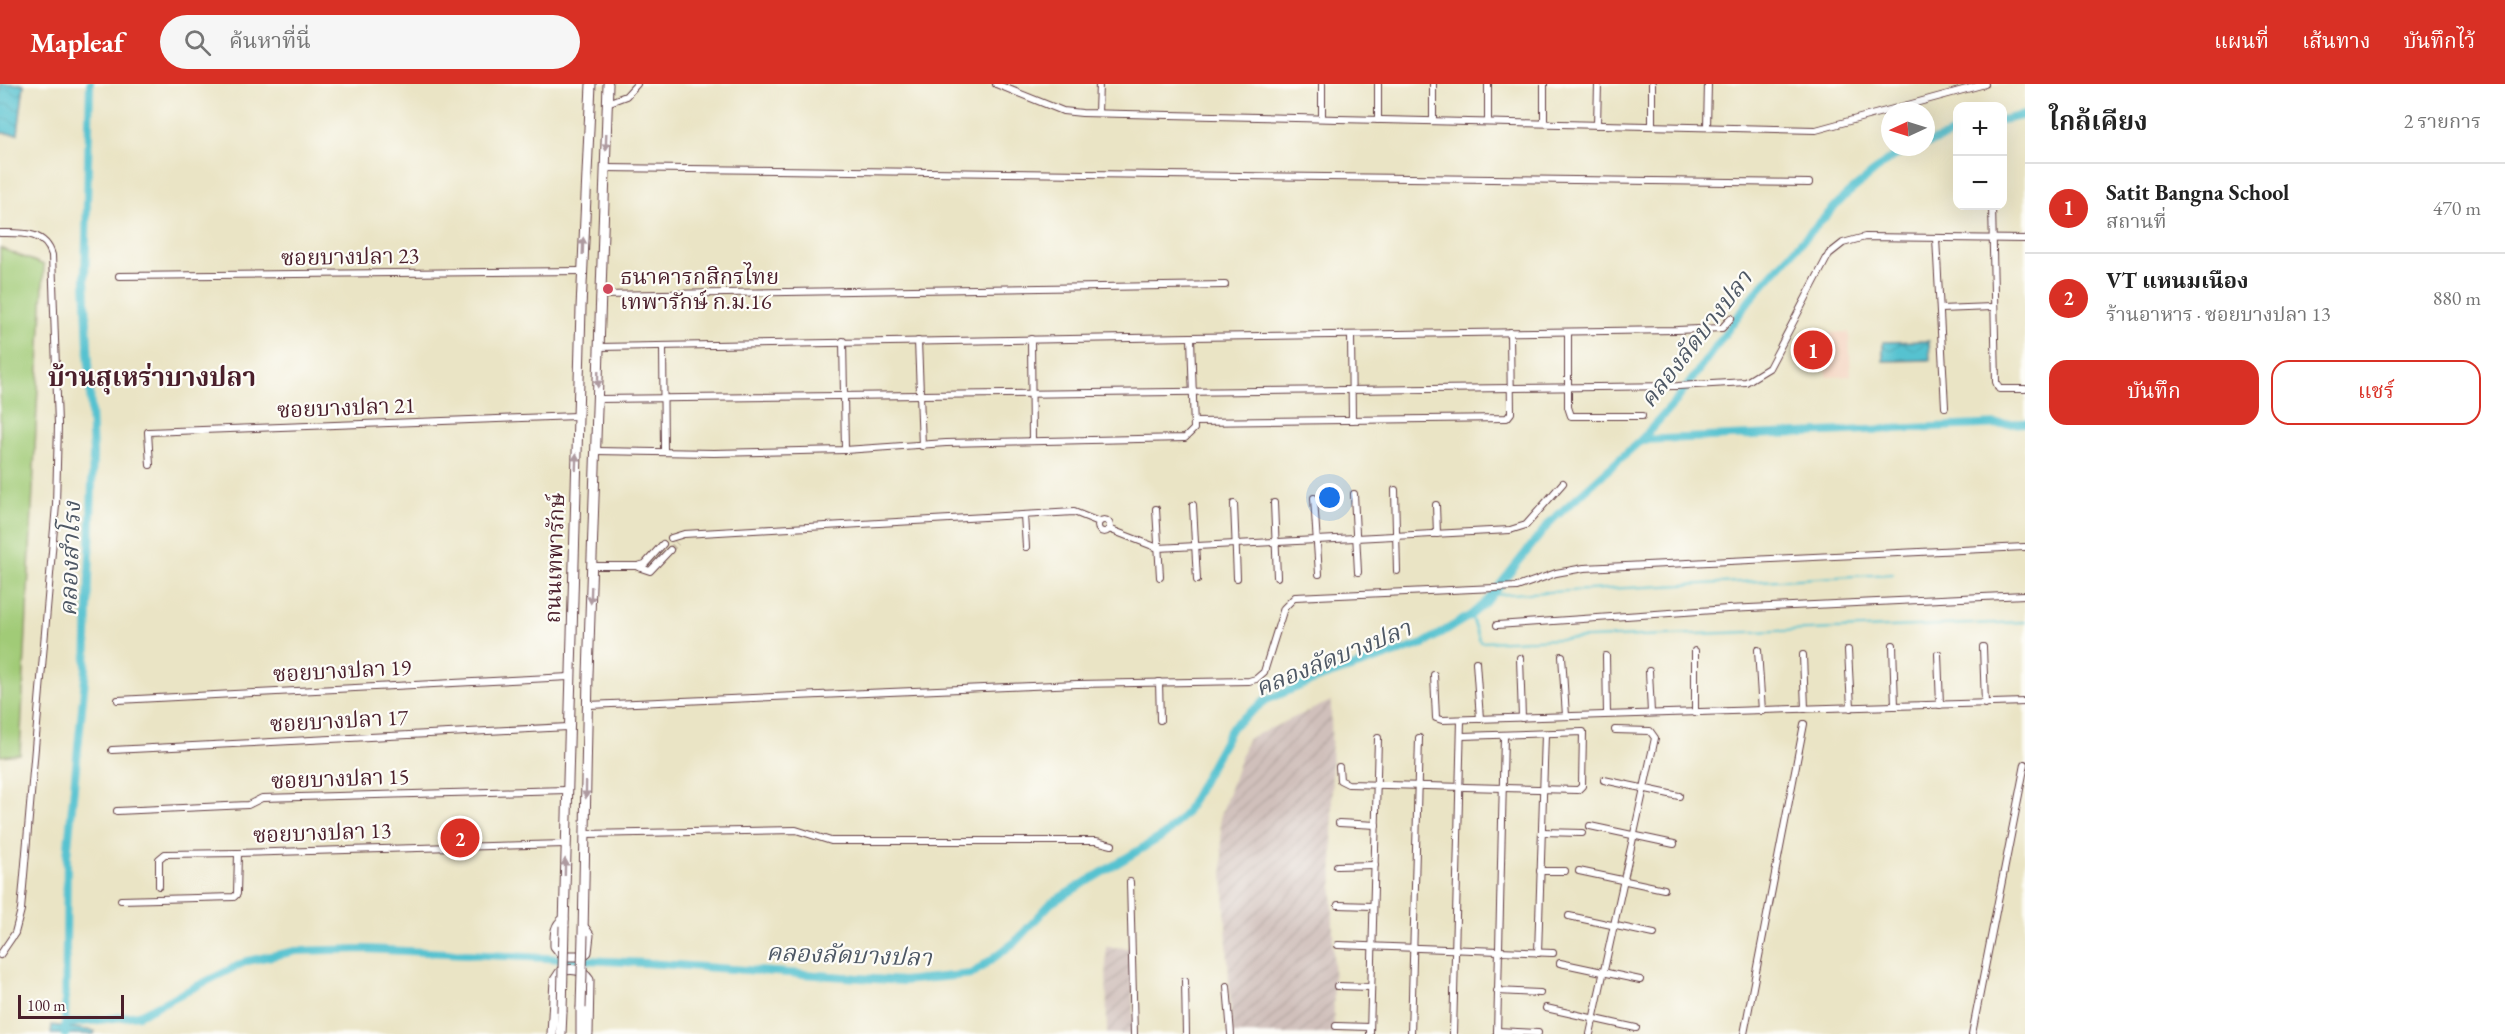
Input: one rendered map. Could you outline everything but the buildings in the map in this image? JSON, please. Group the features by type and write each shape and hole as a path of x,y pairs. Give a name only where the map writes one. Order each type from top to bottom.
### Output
{"main road":[{"name":"ถนนเทพารักษ์","path":"561,1034 577,416 591,84"},
{"name":"ถนนเทพารักษ์","path":"581,1034 588,705 608,84"},
{"path":"564,922 558,923 555,933 555,946 563,956 582,956 587,952 589,935 584,931"},
{"path":"552,1034 555,980 561,971 572,969 582,972 589,980 588,1034"}],"street":[{"path":"607,103 627,96 637,84"},
{"path":"996,84 1063,111 1098,113 1816,130 1984,84"},
{"path":"1098,113 1099,84"},
{"path":"1322,84 1322,118"},
{"path":"1378,84 1378,120"},
{"path":"1433,84 1433,121"},
{"path":"1488,84 1488,122"},
{"path":"1544,84 1544,123"},
{"path":"1597,125 1598,84"},
{"path":"1652,84 1652,126"},
{"path":"1707,127 1708,84"},
{"path":"606,168 1809,183"},
{"path":"1992,210 1996,382 1999,389 2025,389"},
{"path":"0,233 40,236 49,244 52,255 58,424 50,584 21,910 15,933 0,955"},
{"path":"598,399 1678,386 1746,382 1769,368 1829,254 1843,243 1865,237 2025,238"},
{"path":"1936,238 1945,407"},
{"name":"ซอยบางปลา 23","path":"118,276 582,271"},
{"path":"602,295 1225,285"},
{"path":"1940,309 1993,307"},
{"path":"599,347 843,341 1568,332 1722,328 1731,318"},
{"path":"1194,423 1507,418 1510,413 1511,388 1510,332"},
{"path":"1568,332 1569,413 1575,418 1642,416"},
{"path":"1351,335 1352,420"},
{"path":"596,451 845,450 1032,441 1185,438 1192,433 1194,423 1191,337"},
{"path":"1031,339 1032,441"},
{"path":"843,341 845,450"},
{"path":"918,341 922,446"},
{"path":"663,346 664,451"},
{"name":"ซอยบางปลา 21","path":"150,465 148,432 577,416"},
{"path":"674,540 684,534 1074,513 1099,522 1106,519 1110,524 1109,529 1158,548 1520,529 1563,483"},
{"path":"1395,490 1397,571"},
{"path":"1354,494 1358,572"},
{"path":"1314,498 1319,574"},
{"path":"1274,503 1277,577"},
{"path":"1234,504 1237,578"},
{"path":"1193,505 1197,580"},
{"path":"1436,505 1437,534"},
{"path":"1156,509 1160,577"},
{"path":"1024,515 1026,547"},
{"path":"592,566 645,564 663,544"},
{"path":"588,705 1256,679 1264,672 1284,608 1295,597 1517,586 1556,573 1584,567 2025,547"},
{"path":"638,566 650,571 670,550"},
{"path":"657,552 664,557"},
{"path":"1497,625 1719,609 2025,595"},
{"path":"1893,645 1895,706"},
{"path":"1983,647 1985,704"},
{"path":"1758,650 1762,711"},
{"path":"1848,650 1851,708"},
{"path":"1695,651 1695,713"},
{"path":"1938,654 1940,705"},
{"path":"1803,655 1805,709"},
{"path":"1562,656 1566,716"},
{"path":"1606,656 1607,714"},
{"path":"1520,658 1522,718"},
{"path":"1476,662 1480,719"},
{"path":"1649,671 1651,713"},
{"path":"1434,675 1436,718 1461,720 2025,702"},
{"name":"ซอยบางปลา 19","path":"118,700 569,677"},
{"path":"1159,682 1160,720"},
{"path":"1453,1034 1461,720"},
{"path":"1744,1034 1804,724"},
{"name":"ซอยบางปลา 17","path":"112,750 568,727"},
{"path":"1590,1034 1654,733 1615,730"},
{"path":"1339,767 1343,783 1544,790 1578,790 1582,786 1585,735 1583,732 1462,736"},
{"path":"1538,953 1545,734"},
{"path":"1504,736 1497,1033 1538,1033"},
{"path":"1336,1026 1370,1031 1378,738"},
{"path":"1411,1034 1419,738"},
{"path":"1972,1034 2025,764"},
{"path":"1604,780 1679,796"},
{"name":"ซอยบางปลา 15","path":"117,811 248,805 262,798 567,790"},
{"path":"1339,823 1376,825"},
{"path":"1590,825 1674,844"},
{"path":"585,834 790,830 831,841 1096,841 1112,845"},
{"path":"1542,832 1582,833"},
{"name":"ซอยบางปลา 13","path":"121,900 234,897 237,894 238,853 565,844"},
{"path":"159,886 159,859 165,854 238,853"},
{"path":"1337,866 1375,865"},
{"path":"1540,872 1565,871"},
{"path":"1579,871 1664,889"},
{"path":"1130,882 1134,1034"},
{"path":"1338,905 1373,906"},
{"path":"1569,916 1654,934"},
{"path":"1338,945 1553,954"},
{"path":"1560,963 1640,980"},
{"path":"1185,981 1186,1034"},
{"path":"1227,986 1231,1034"},
{"path":"1337,986 1371,987"},
{"path":"1497,992 1540,993"},
{"path":"1546,1008 1636,1028"}],"shaded area":[{"path":"1849,332 1851,376 1827,377 1825,333"},
{"path":"1331,701 1334,1034 1232,1034 1220,818 1247,739"},
{"path":"1106,947 1132,948 1134,1034 1107,1034"}],"green space":[{"path":"0,248 44,265 20,754 0,756"}],"water":[{"path":"0,84 24,84 18,134 0,133"},
{"path":"1929,341 1930,360 1883,361 1883,342"},
{"path":"52,1025 95,1031 94,1034 51,1034"}],"waterway":[{"name":"คลองสำโรง","path":"65,1034 67,856 86,669 93,454 85,280 90,84"},
{"name":"คลองลัดบางปลา","path":"2007,119 2025,115"},
{"name":"คลองลัดบางปลา","path":"1935,141 1953,134"},
{"name":"คลองลัดบางปลา","path":"66,1024 139,1015 247,961 296,951 365,949 646,963 903,981 972,974 1015,942 1051,903 1166,834 1185,814 1232,727 1266,700 1317,679 1423,644 1471,615 1488,600 1551,521 1641,440 1677,400 1751,298 1804,239 1845,196 1895,156"},
{"path":"1641,440 2025,423"},
{"path":"1492,595 1892,574"},
{"path":"1471,615 1480,642 2025,622"}],"tunnel":[{"path":"670,550 677,543"}],"place":[{"name":"ธนาคารกสิกรไทย เทพารักษ์ ก.ม.16","path":"608,289"},
{"name":"Satit Bangna School","path":"1813,350"},
{"name":"VT แหนมเนือง","path":"460,838"}],"district":[{"name":"บ้านสุเหร่าบางปลา","path":"152,377"}]}
